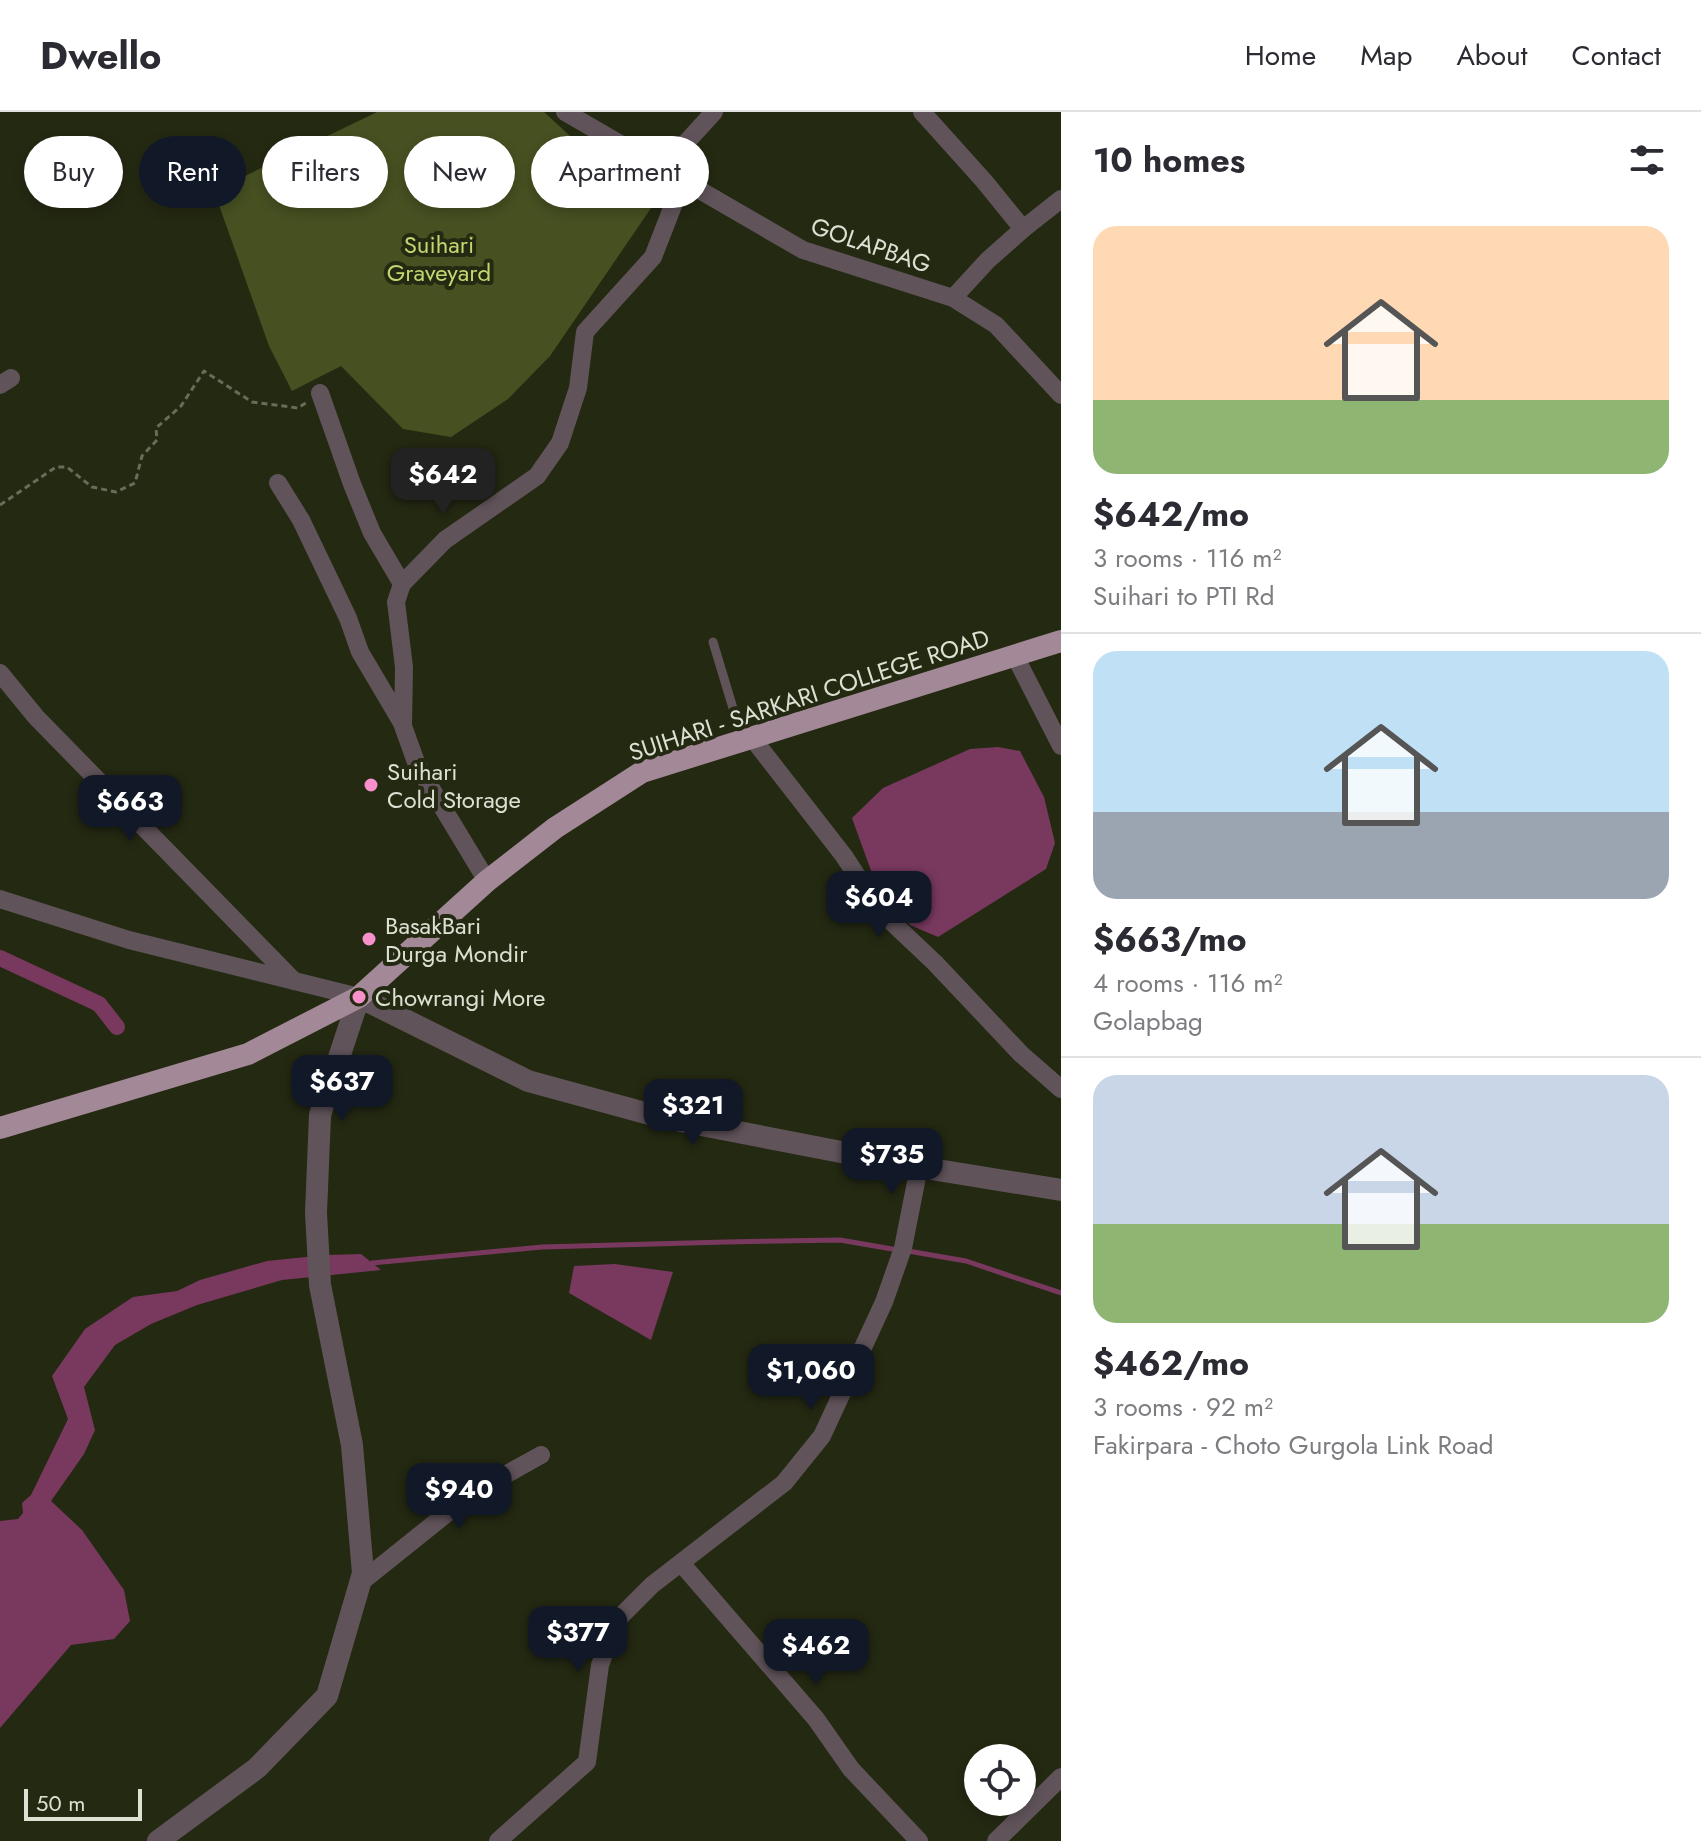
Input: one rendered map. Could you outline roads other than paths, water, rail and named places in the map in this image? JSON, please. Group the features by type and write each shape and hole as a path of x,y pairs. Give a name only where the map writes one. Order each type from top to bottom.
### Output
{"highway":[{"name":"SUIHARI - SARKARI COLLEGE ROAD","path":"0,1128 248,1054 359,997 487,881 555,828 642,772 1061,641"}],"street":[{"name":"GOLAPBAG","path":"565,112 604,136"},
{"path":"692,136 714,112"},
{"path":"922,112 1023,229"},
{"name":"GOLAPBAG","path":"709,195 803,250 953,298 996,325 1057,383"},
{"path":"953,298 988,260 1061,199"},
{"path":"403,726 404,667 396,602 402,584 445,540 537,476 560,443 578,388 585,332 653,257 672,208"},
{"path":"320,393 372,533 402,584"},
{"path":"278,483 301,520 348,618 360,652 403,726 417,765 487,881"},
{"path":"1015,656 1061,746"},
{"path":"0,673 36,717 294,981"},
{"path":"748,740 844,856 879,910 935,963 1021,1054 1061,1089"},
{"path":"0,899 129,940 359,997 528,1081 660,1117 919,1167 1061,1190"},
{"path":"158,1841 257,1768 327,1696 363,1573 352,1445 320,1285 316,1213 320,1115 359,997"},
{"path":"498,1841 587,1762 600,1665 616,1621 652,1585 784,1483 822,1436 879,1316 906,1233 919,1167"},
{"path":"360,1583 471,1494 541,1455"},
{"path":"681,1563 816,1719 851,1769 919,1841"},
{"path":"996,1841 1061,1777"}],"lane":[{"path":"713,642 748,740"}],"waterway":[{"path":"0,958 99,1004 117,1027"},
{"path":"372,1263 542,1247 726,1242 840,1240 898,1250"},
{"path":"908,1251 966,1261 1061,1293"}],"place":[{"name":"Suihari Cold Storage","path":"371,785"},
{"name":"BasakBari Durga Mondir","path":"369,939"},
{"name":"Chowrangi More","path":"359,997"}],"park label":[{"name":"Suihari Graveyard","path":"439,258"}]}
